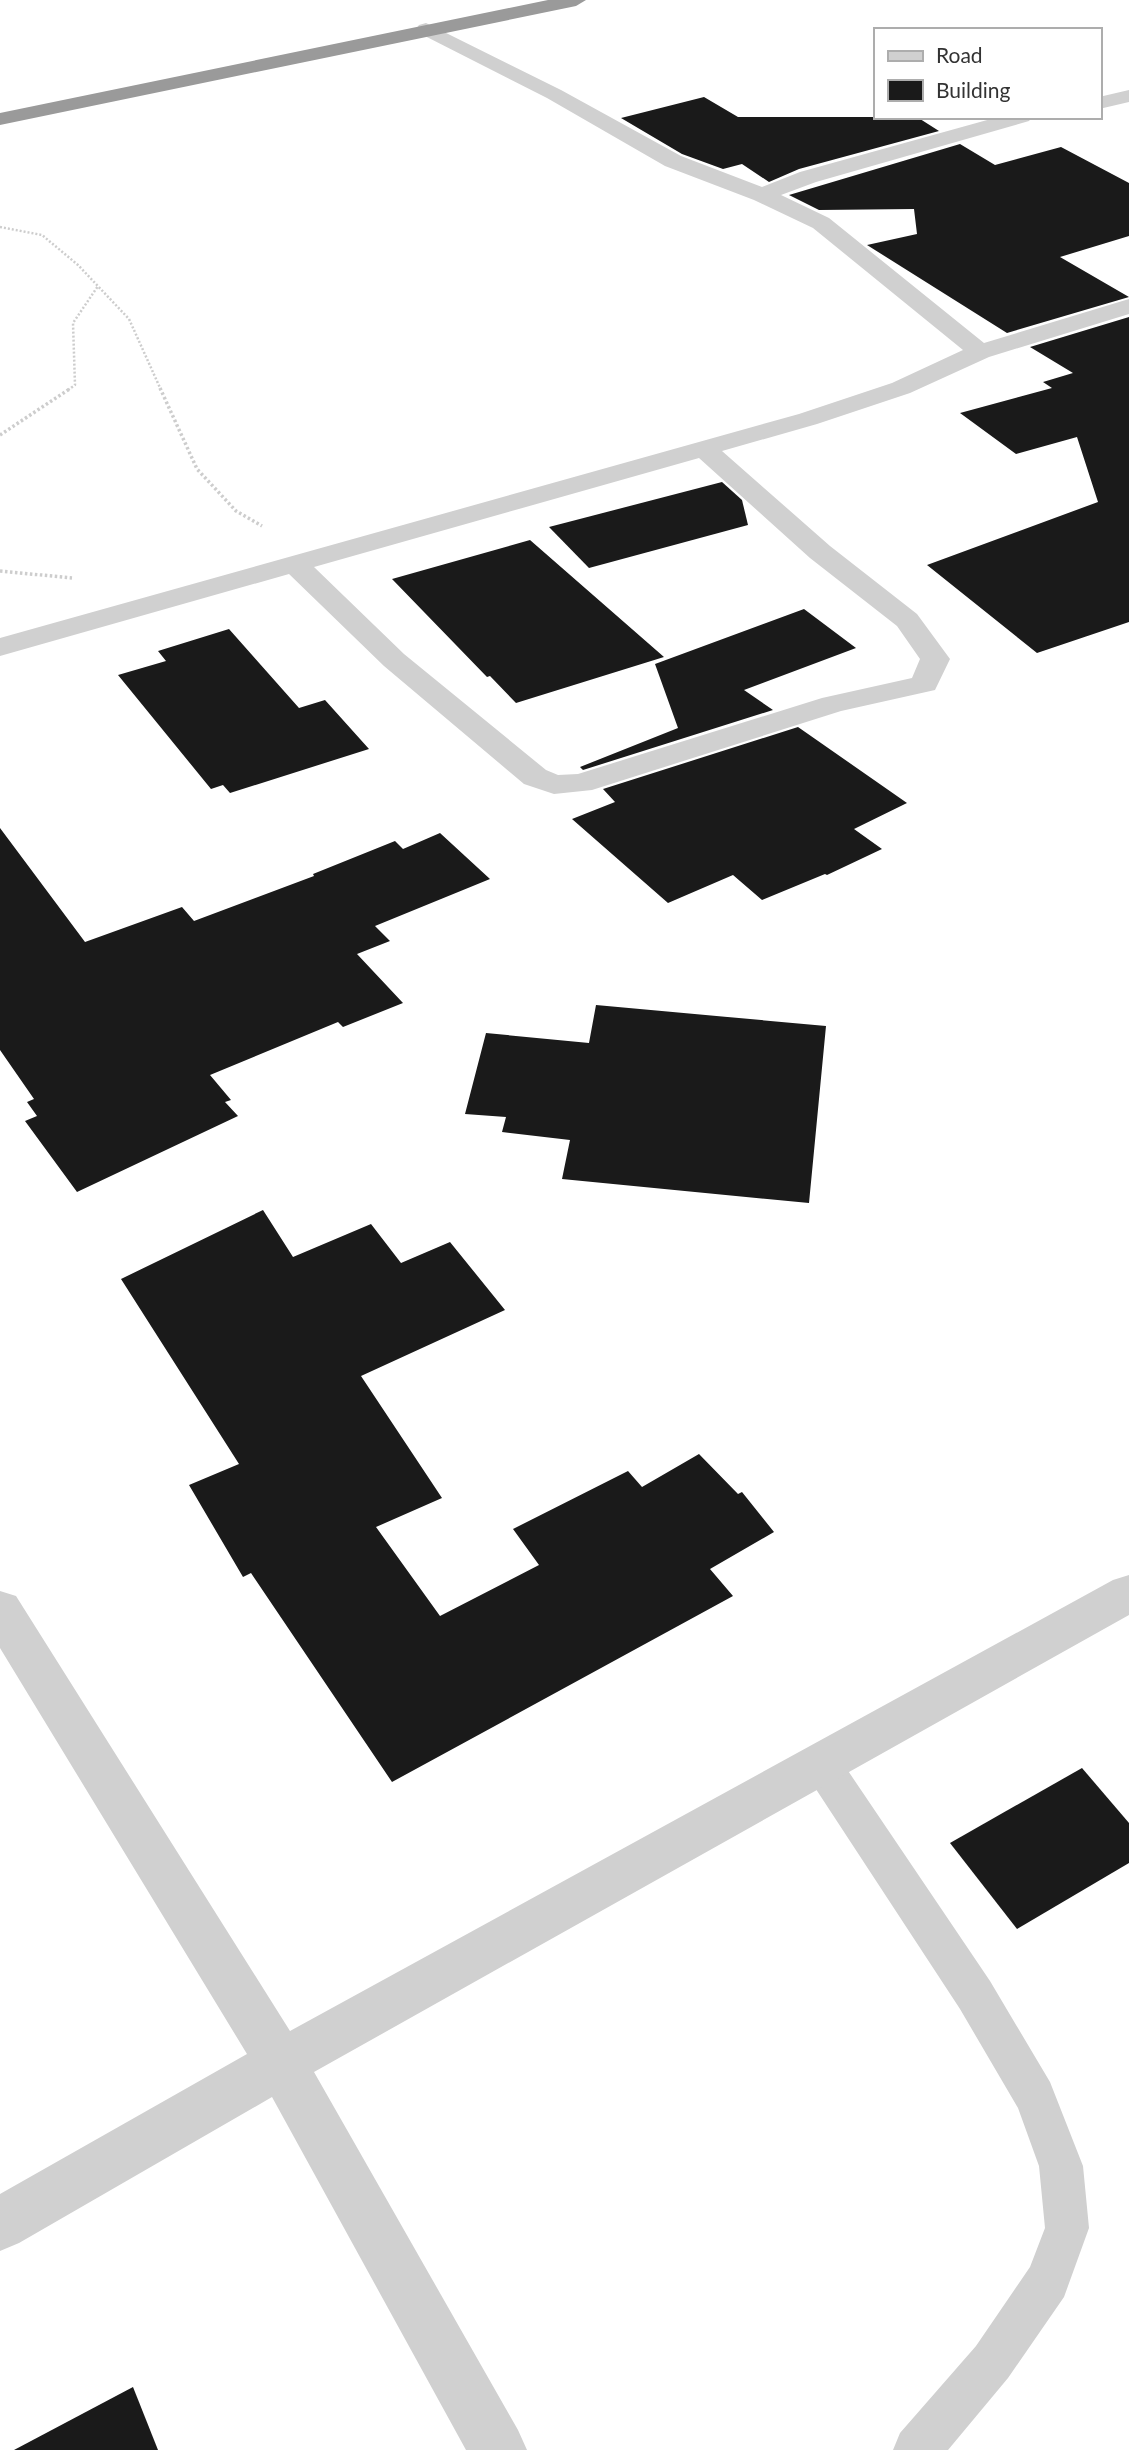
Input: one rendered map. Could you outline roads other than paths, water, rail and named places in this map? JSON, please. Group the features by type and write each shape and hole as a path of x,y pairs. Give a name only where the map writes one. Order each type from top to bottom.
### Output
{"highway":[{"path":"0,119 576,0"}],"street":[{"path":"426,29 554,94 673,161 762,195 821,223 980,352"},
{"path":"1101,103 1129,96"},
{"path":"762,195 808,177 908,151 1013,119"},
{"path":"0,647 808,419 901,388 980,352 1129,306"},
{"path":"295,564 394,660 535,777 554,785 581,783 833,704 924,684 935,659 908,621 820,552 704,449"},
{"path":"0,2224 281,2063 1129,1593"},
{"path":"0,1609 281,2063 498,2450"}],"lane":[{"path":"822,1765 981,2006 1035,2097 1061,2165 1067,2228 1048,2281 992,2361 917,2450"}]}
